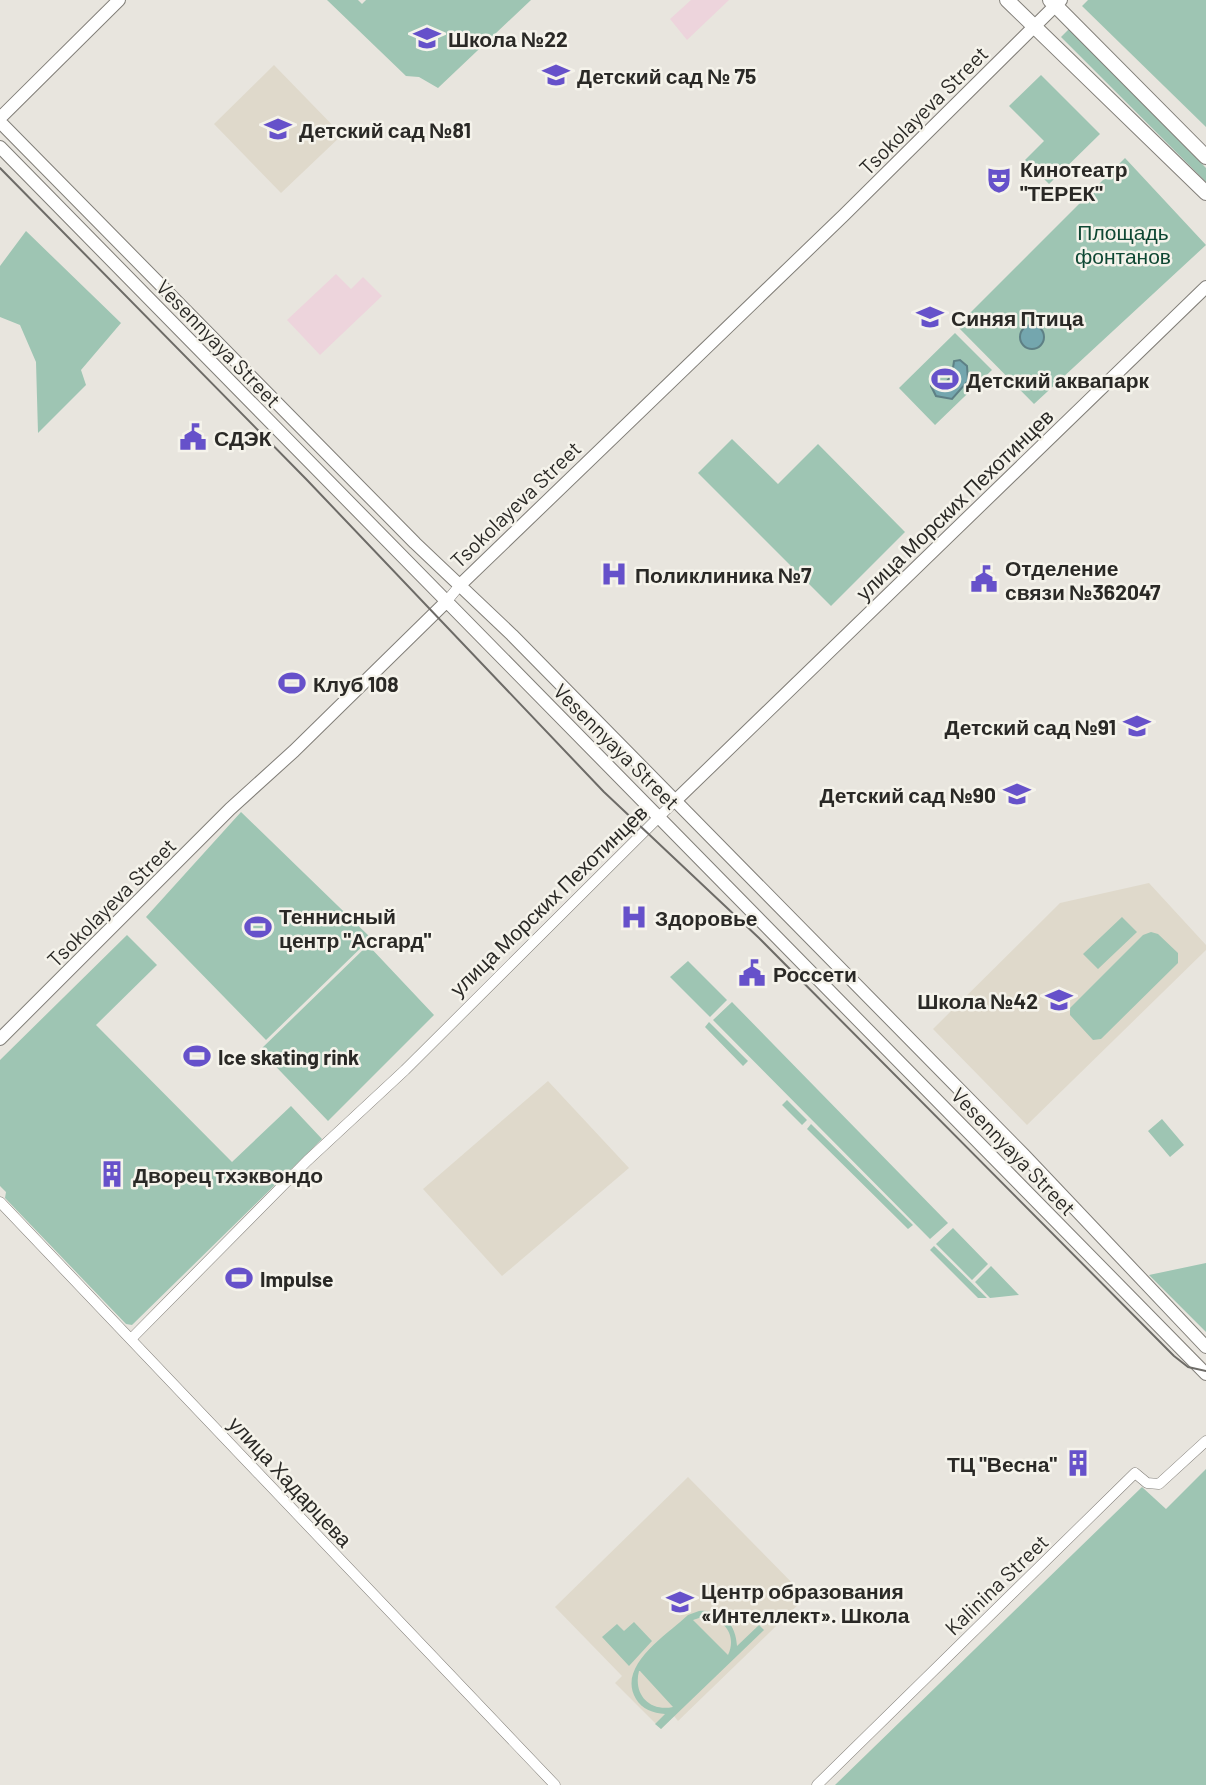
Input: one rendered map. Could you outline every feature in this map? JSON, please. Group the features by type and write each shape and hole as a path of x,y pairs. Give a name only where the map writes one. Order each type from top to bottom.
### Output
{"main road":[{"path":"1007,0 1206,193"},
{"path":"1055,2 1206,157"}],"street":[{"path":"0,120 119,0"},
{"name":"Tsokolayeva Street","path":"0,1039 230,809 294,751 446,601 460,584 844,215 1055,2"},
{"name":"Vesennyaya Street","path":"0,120 415,543 460,584 1024,1155 1206,1347"},
{"name":"Vesennyaya Street","path":"0,147 1206,1374"},
{"name":"улица Морских Пехотинцев","path":"131,1339 307,1161 405,1070 660,816 1206,287"},
{"name":"улица Хадарцева","path":"0,1202 555,1785"},
{"name":"Kalinina Street","path":"817,1785 1135,1473 1147,1483 1159,1484 1206,1441"}],"shaded area":[{"path":"691,0 729,0 687,40 670,19"},
{"name":"Детский сад №81","path":"274,65 342,135 281,193 214,124"},
{"path":"336,274 351,289 363,277 382,296 320,355 287,320"},
{"name":"Школа №42","path":"1149,883 1206,945 1206,950 1027,1125 933,1029 1060,903"},
{"path":"548,1081 629,1168 502,1276 423,1189"},
{"name":"Центр образования «Интеллект». Школа","path":"688,1477 806,1597 678,1721 674,1716 661,1729 615,1683 622,1676 555,1607"}],"green space":[{"name":"Школа №22","path":"327,0 358,0 362,4 366,0 531,0 438,88 419,77 406,76"},
{"path":"1088,0 1206,0 1206,127 1082,6"},
{"path":"1069,29 1206,168 1206,182 1061,37"},
{"path":"1041,75 1100,134 1049,184 1025,160 1044,141 1009,106"},
{"name":"Площадь фонтанов","path":"1125,158 1206,245 1034,404 957,326"},
{"path":"26,231 121,323 81,370 86,385 38,433 36,362 20,325 0,317 0,266"},
{"name":"Детский аквапарк","path":"955,333 992,370 935,425 899,388"},
{"path":"732,439 778,484 818,444 905,532 831,606 698,473"},
{"name":"Теннисный центр \"Асгард\"","path":"241,812 371,938 266,1040 146,917"},
{"path":"1122,917 1137,932 1098,969 1083,954"},
{"path":"1151,932 1158,934 1178,953 1178,963 1101,1039 1093,1040 1070,1015 1070,1008 1143,935"},
{"path":"127,935 157,965 96,1025 232,1162 291,1106 322,1139 132,1325 126,1324 5,1198 6,1192 0,1186 0,1060"},
{"path":"368,945 434,1015 328,1121 260,1050"},
{"path":"688,961 727,1000 710,1017 670,977"},
{"path":"732,1002 948,1223 930,1239 713,1020"},
{"path":"709,1022 748,1061 743,1066 705,1027"},
{"path":"787,1100 807,1120 802,1125 782,1105"},
{"path":"1162,1119 1184,1145 1170,1157 1148,1131"},
{"path":"811,1124 913,1225 908,1229 807,1129"},
{"path":"953,1228 988,1264 972,1280 936,1244"},
{"path":"934,1246 987,1298 978,1298 930,1250"},
{"path":"1206,1263 1206,1332 1149,1275"},
{"path":"991,1266 1019,1295 990,1298 975,1282"},
{"path":"1206,1469 1206,1785 835,1785 1142,1487 1166,1509"},
{"path":"707,1611 721,1615 731,1625 737,1646 759,1625 764,1630 661,1729 655,1724 665,1714 648,1710 638,1702 632,1687 633,1675 638,1663 657,1641 688,1615","holes":["705,1616 718,1621 730,1635 728,1655 693,1620","640,1671 673,1707 657,1707 645,1700 638,1687"]},
{"path":"634,1622 652,1641 629,1666 602,1637 617,1624 624,1631"}],"water":[{"path":"1032,325 1043,332 1044,337 1037,348 1032,349 1021,342 1020,337 1027,326"},
{"path":"960,360 967,366 968,381 952,399 936,396 931,386 933,375 936,375 940,382 947,381 952,375 954,361"}],"tram line":[{"path":"0,168 307,480 604,792 759,938 1174,1356 1188,1367 1206,1371"}],"place":[{"name":"Школа №22","path":"427,38"},
{"name":"Детский сад № 75","path":"556,75"},
{"name":"Детский сад №81","path":"278,129"},
{"name":"Кинотеатр \"ТЕРЕК\"","path":"999,180"},
{"name":"Синяя Птица","path":"930,317"},
{"name":"Детский аквапарк","path":"945,379"},
{"name":"СДЭК","path":"193,437"},
{"name":"Поликлиника №7","path":"614,574"},
{"name":"Отделение связи №362047","path":"984,579"},
{"name":"Клуб 108","path":"292,683"},
{"name":"Детский сад №91","path":"1137,726"},
{"name":"Детский сад №90","path":"1017,794"},
{"name":"Здоровье","path":"634,917"},
{"name":"Теннисный центр \"Асгард\"","path":"258,927"},
{"name":"Россети","path":"752,973"},
{"name":"Школа №42","path":"1059,1000"},
{"name":"Ice skating rink","path":"197,1056"},
{"name":"Дворец тхэквондо","path":"112,1174"},
{"name":"Impulse","path":"239,1278"},
{"name":"ТЦ \"Весна\"","path":"1078,1463"},
{"name":"Центр образования «Интеллект». Школа","path":"680,1602"}]}
